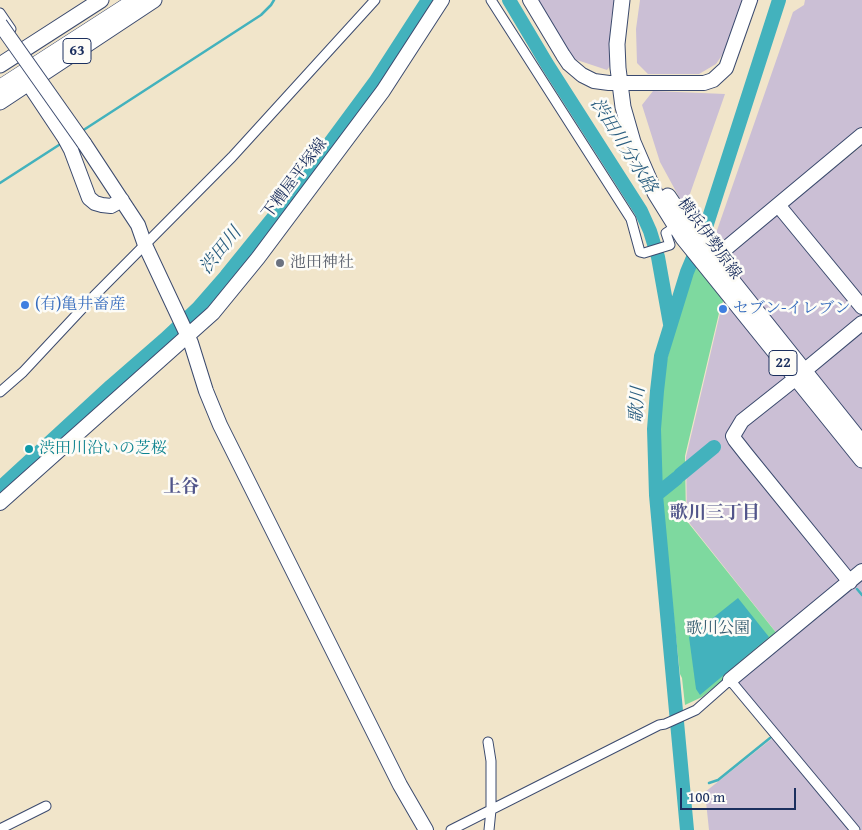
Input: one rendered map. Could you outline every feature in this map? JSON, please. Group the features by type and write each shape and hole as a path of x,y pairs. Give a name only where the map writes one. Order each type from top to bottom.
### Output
{"highway":[{"path":"0,78 121,0"},
{"path":"0,89 138,0"}],"main road":[{"name":"63","path":"0,65 101,0"},
{"name":"63","path":"0,102 154,0"},
{"name":"横浜伊勢原線","path":"622,0 617,44 624,82 653,166 682,230 799,375 862,460"},
{"name":"横浜伊勢原線","path":"624,82 628,24 632,0"},
{"name":"横浜伊勢原線","path":"799,375 862,443"}],"street":[{"path":"0,392 23,372 94,296 232,157 375,0"},
{"path":"491,0 631,219 640,252 644,253 670,246 666,233 682,230"},
{"path":"530,0 563,55 576,71 594,81 704,83 712,80 726,68 750,0"},
{"name":"下糟屋平塚線","path":"0,503 187,334 213,313 258,258 383,92 440,1"},
{"path":"0,13 25,49"},
{"path":"0,24 84,143 138,225 145,245 194,351 206,391 220,425 395,776 426,830"},
{"path":"28,83 71,150 89,198 95,203 111,206 122,200"},
{"path":"707,259 778,205 862,136"},
{"path":"778,205 862,307"},
{"path":"850,582 733,436 742,421 862,323"},
{"path":"451,830 659,725 696,710 862,571"},
{"path":"730,680 855,830"},
{"path":"488,742 491,761 492,810 490,830"},
{"path":"0,829 46,806"}],"shaded area":[{"path":"536,0 615,0 611,19 610,66 607,70 574,59 561,43"},
{"path":"640,0 759,0 716,64 699,74 648,74 637,63 636,29"},
{"path":"805,0 862,0 862,127 729,240 714,239 793,12 804,5"},
{"path":"653,91 725,94 685,208 660,162 642,105"},
{"path":"862,146 862,830 709,830 705,792 779,733 735,680 779,636 687,520 686,457 722,305 726,301 732,251"}],"green space":[{"name":"歌川公園","path":"693,265 696,265 724,299 685,456 686,520 778,635 702,697 685,705 660,490 657,430 662,377"}],"water":[{"path":"738,598 769,637 700,695 696,689 689,637"}],"waterway":[{"path":"82,131 261,15 274,0"},
{"name":"渋田川","path":"0,488 198,308 290,197 375,82 428,0"},
{"name":"渋田川分水路","path":"509,0 547,64 641,211 650,231 658,257 670,324"},
{"name":"歌川","path":"687,830 656,495 654,429 657,391 661,356 687,272 706,227 779,0"},
{"path":"0,183 62,143"},
{"path":"680,475 714,447"},
{"path":"656,495 677,478"},
{"path":"857,589 862,595"},
{"path":"709,783 718,780 770,738"}],"place":[{"name":"池田神社","path":"280,263"},
{"name":"(有)亀井畜産","path":"25,305"},
{"name":"セブン-イレブン","path":"723,309"},
{"name":"渋田川沿いの芝桜","path":"29,449"}],"district":[{"name":"上谷","path":"181,487"},
{"name":"歌川三丁目","path":"715,513"}]}
